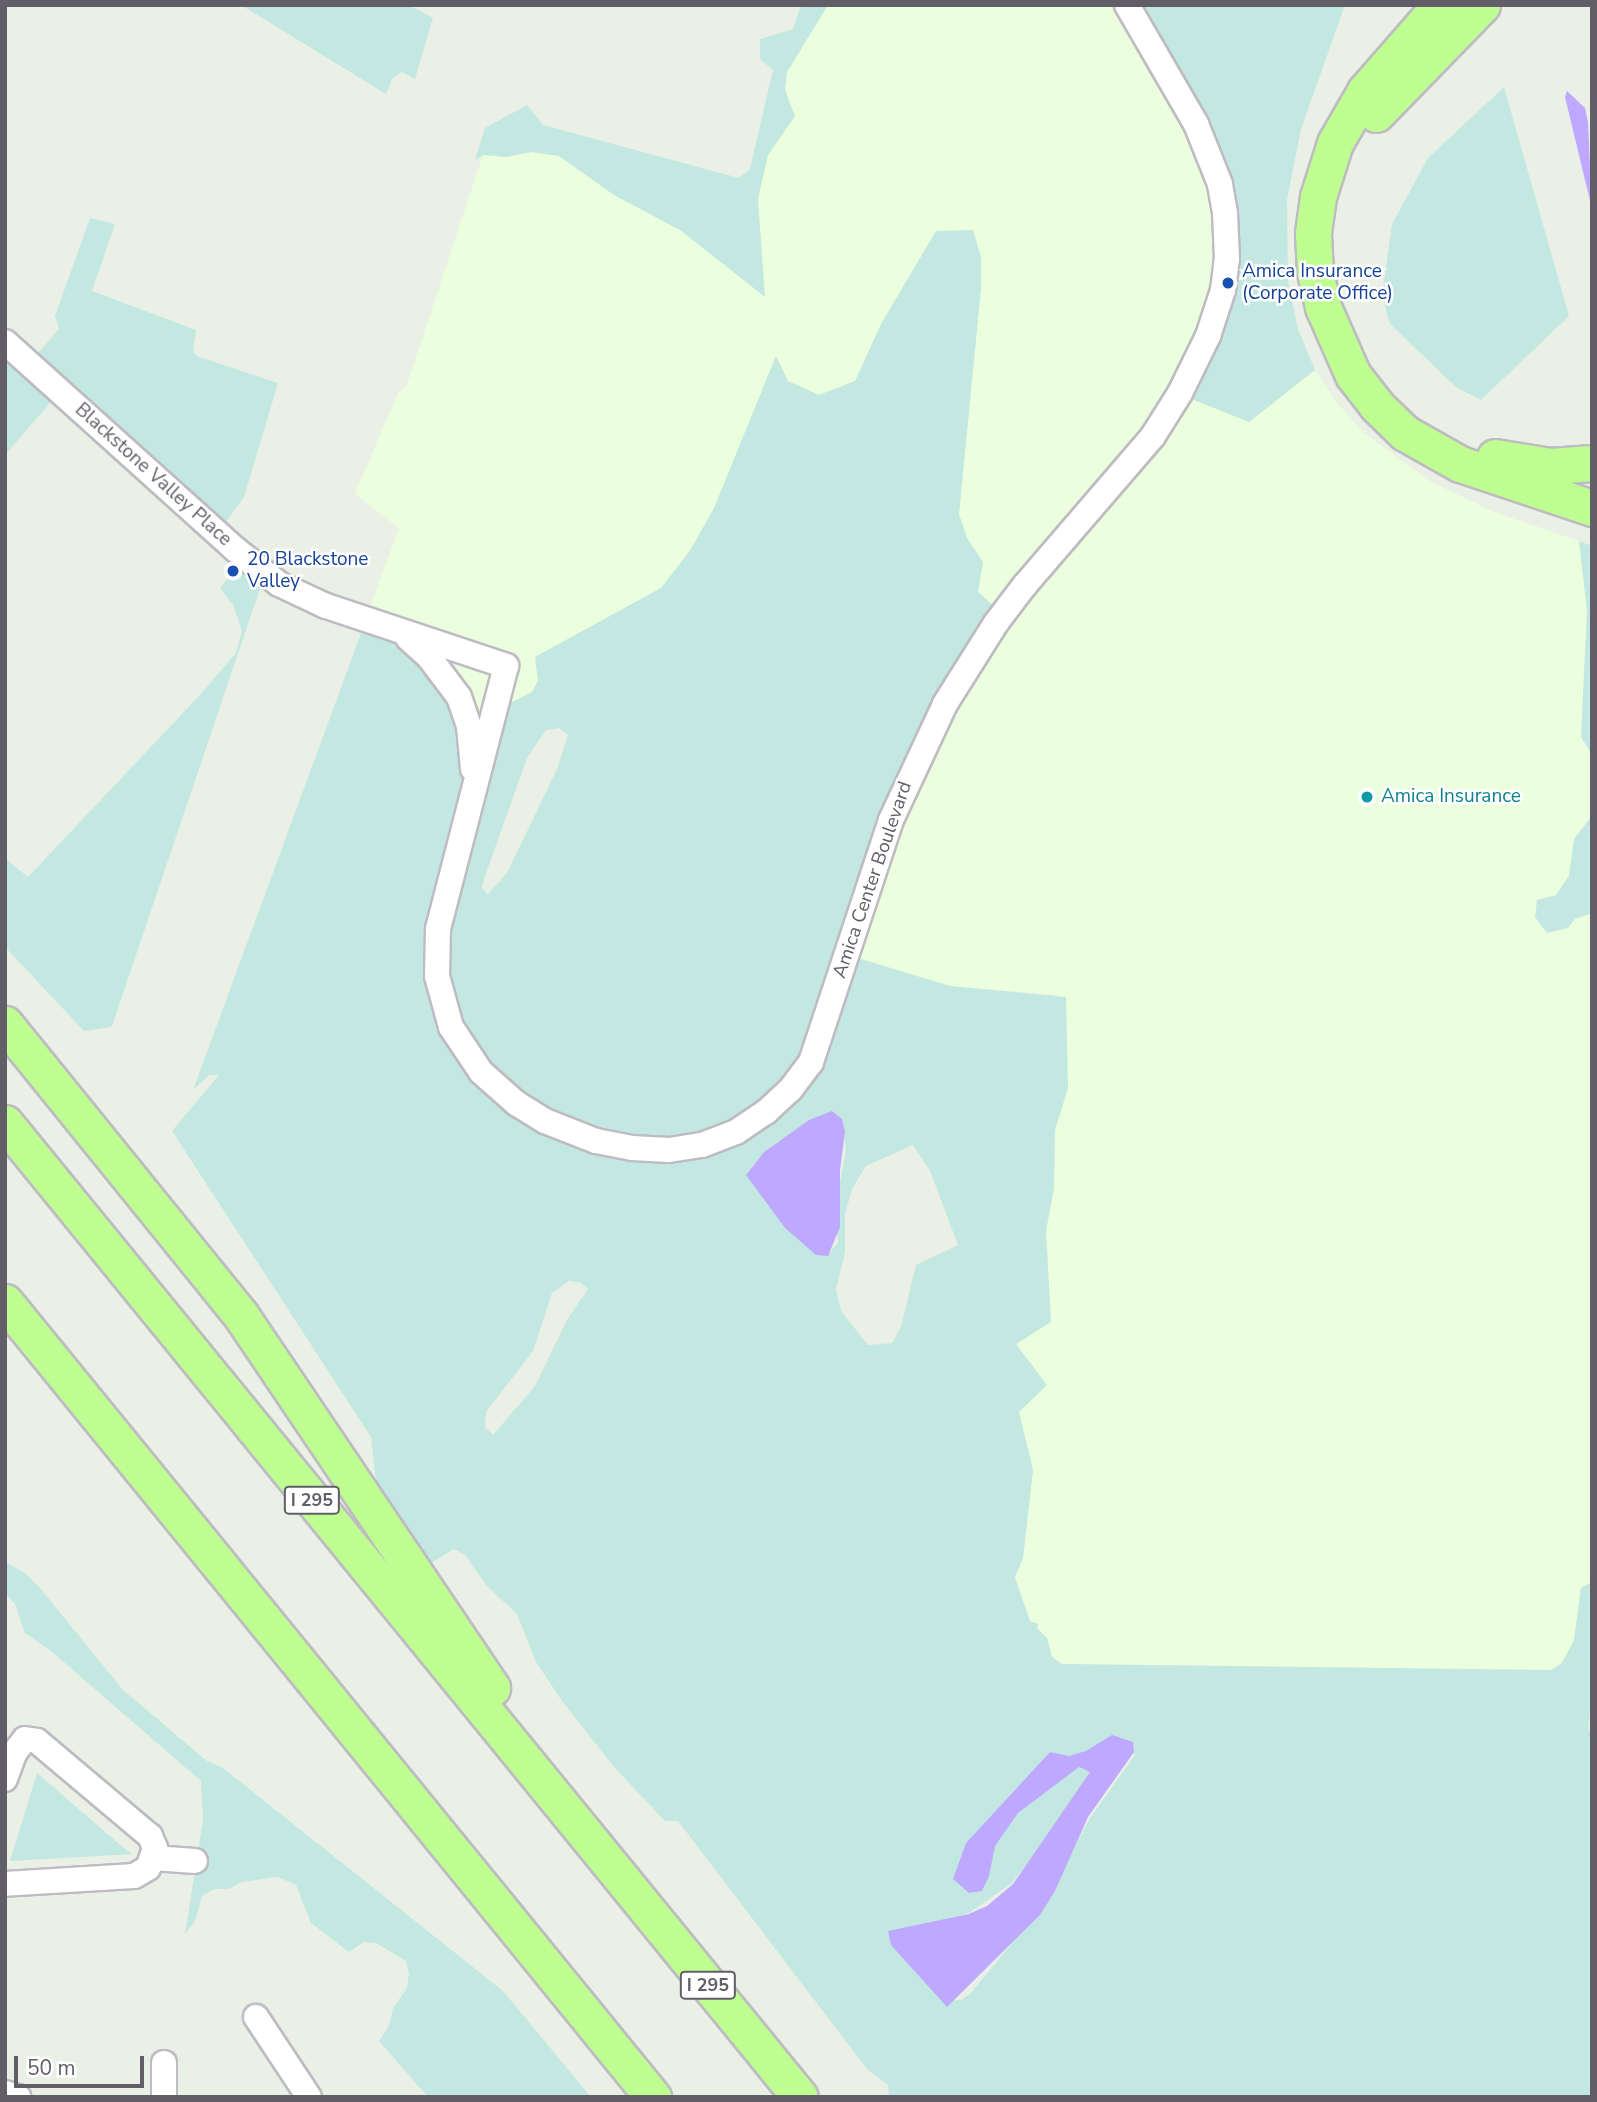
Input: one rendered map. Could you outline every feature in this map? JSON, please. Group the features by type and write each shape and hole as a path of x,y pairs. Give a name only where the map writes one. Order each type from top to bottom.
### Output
{"highway":[{"path":"1440,5 1365,91 1335,143 1318,197 1313,234 1315,272 1323,307 1335,341 1358,383 1377,406 1413,439 1460,464 1592,508"},
{"path":"1482,5 1398,88 1362,134 1347,167 1334,218 1332,252 1337,286 1349,326 1369,366 1404,406 1433,430 1466,447 1506,461 1550,466 1592,463"},
{"path":"5,1024 240,1314 620,1876"},
{"name":"I 295","path":"5,1124 799,2096"},
{"path":"5,1302 653,2097"}],"street":[{"name":"Amica Center Boulevard","path":"506,666 440,920 437,968 451,1027 472,1062 491,1083 531,1113 562,1129 613,1145 652,1150 685,1149 720,1140 751,1123 790,1090 817,1049 882,845 911,772 939,715 1010,604 1162,422 1196,365 1219,306 1227,243 1225,213 1216,171 1196,124 1127,5"},
{"name":"Blackstone Valley Place","path":"5,342 268,577 313,601 506,666"},
{"path":"399,631 429,657 459,697 471,737 474,792"},
{"path":"5,1779 25,1740 37,1741 150,1836 155,1848 148,1868 134,1875 5,1884"},
{"path":"153,1858 195,1861"},
{"path":"256,2017 309,2097"},
{"path":"164,2063 164,2097"},
{"path":"5,2093 18,2097"}],"shaded area":[{"path":"241,5 409,5 433,18 415,79 402,72 392,79 386,94"},
{"path":"801,5 828,5 787,72 785,90 795,116 768,155 758,199 765,297 680,230 614,195 559,156 531,152 507,157 484,155 475,160 485,128 527,105 543,125 739,178 750,169 773,70 760,59 760,39 793,29"},
{"path":"828,5 1137,5 1222,171 1249,422 1315,370 1337,403 1363,432 1429,481 1494,512 1579,541 1587,611 1581,737 1592,755 1592,816 1574,839 1569,876 1556,895 1575,919 1592,913 1592,1582 1581,1588 1574,1640 1562,1663 1551,1670 1062,1664 1052,1657 1047,1638 1037,1628 1038,1624 1030,1621 1014,1577 1023,1558 1033,1470 1019,1412 1047,1385 1016,1348 1016,1343 1051,1322 1046,1231 1054,1188 1055,1130 1068,1088 1057,995 950,986 850,956 978,592 983,562 967,538 959,514 981,288 864,364 855,381 820,395 788,381 776,357 714,508 690,550 661,588 535,657 538,681 532,692 476,721 369,610 399,528 355,494 398,393 407,385 483,155 507,157 531,152 559,156 614,195 680,230 764,296 758,199 768,155 795,116 785,90 787,72"},
{"path":"1137,5 1345,5 1301,129 1287,200 1288,281 1298,329 1315,370 1249,422 1189,398 1233,221"},
{"path":"1504,87 1569,316 1481,400 1457,388 1390,324 1382,296 1392,224 1428,158"},
{"path":"1567,91 1585,108 1588,122 1592,209 1565,97"},
{"path":"90,218 115,224 92,291 196,330 193,350 197,356 278,383 244,497 222,527 62,389 5,455 5,334 33,359 59,329 55,316"},
{"path":"973,230 981,257 981,288 959,514 967,538 983,562 978,592 1003,614 947,707 851,956 950,986 1066,997 1068,1088 1055,1130 1054,1188 1046,1231 1051,1322 1016,1344 1047,1385 1019,1412 1033,1470 1023,1558 1015,1577 1030,1621 1038,1624 1037,1628 1047,1638 1052,1657 1062,1664 1551,1670 1562,1663 1574,1640 1581,1588 1592,1582 1592,1694 1588,1727 1592,1739 1592,2097 889,2097 888,2085 867,2069 678,1821 665,1821 614,1767 562,1701 536,1662 517,1614 486,1585 465,1555 454,1549 421,1569 379,1509 371,1437 172,1131 219,1075 209,1075 193,1090 367,617 370,615 476,720 532,692 538,681 535,657 661,588 690,551 714,508 776,356 788,381 819,395 855,381 881,324 936,231","holes":["559,728 568,735 557,769 507,873 488,894 482,888 484,879 527,758 546,730","828,1119 844,1133 846,1152 835,1207 838,1243 826,1256 752,1166 775,1143","913,1145 930,1171 958,1245 916,1265 901,1327 892,1343 868,1345 841,1311 836,1289 845,1252 845,1214 852,1189 866,1166","569,1281 581,1283 588,1289 568,1318 535,1386 493,1435 485,1427 486,1412 533,1351 552,1293","1128,1747 1135,1755 1090,1818 1042,1907 970,1994 961,2000 944,2001 904,1943 972,1911 1012,1883 1099,1771"]},
{"path":"1579,541 1592,546 1592,755 1581,737 1587,611"},
{"path":"248,554 266,571 113,1023 111,1027 84,1031 5,947 5,858 28,877 236,653 242,631 233,605 220,588"},
{"path":"1592,816 1592,913 1575,919 1568,928 1547,933 1535,917 1537,900 1556,895 1569,876 1574,839"},
{"path":"832,1111 842,1119 845,1132 840,1170 840,1227 828,1256 816,1255 785,1228 746,1175 764,1152 809,1120"},
{"path":"5,1562 25,1573 40,1588 123,1690 207,1761 223,1768 503,1991 591,2097 428,2097 379,2041 389,2026 393,2008 407,1988 409,1973 406,1961 376,1943 364,1942 349,1952 311,1923 296,1885 278,1877 241,1882 229,1889 214,1889 202,1896 195,1921 185,1934 203,1820 201,1781 51,1651 25,1633 15,1604 5,1593"},
{"path":"1112,1735 1133,1742 1134,1752 1088,1817 1055,1891 1040,1915 947,2007 891,1945 888,1931 969,1914 987,1906 1013,1884 1090,1772 1079,1767 1018,1813 995,1846 989,1876 982,1891 969,1893 953,1879 966,1843 1050,1752 1069,1756 1086,1751"},
{"path":"37,1773 125,1849 133,1854 10,1861"}],"place":[{"name":"Amica Insurance (Corporate Office)","path":"1228,283"},
{"name":"20 Blackstone Valley","path":"233,571"},
{"name":"Amica Insurance","path":"1367,797"}]}
